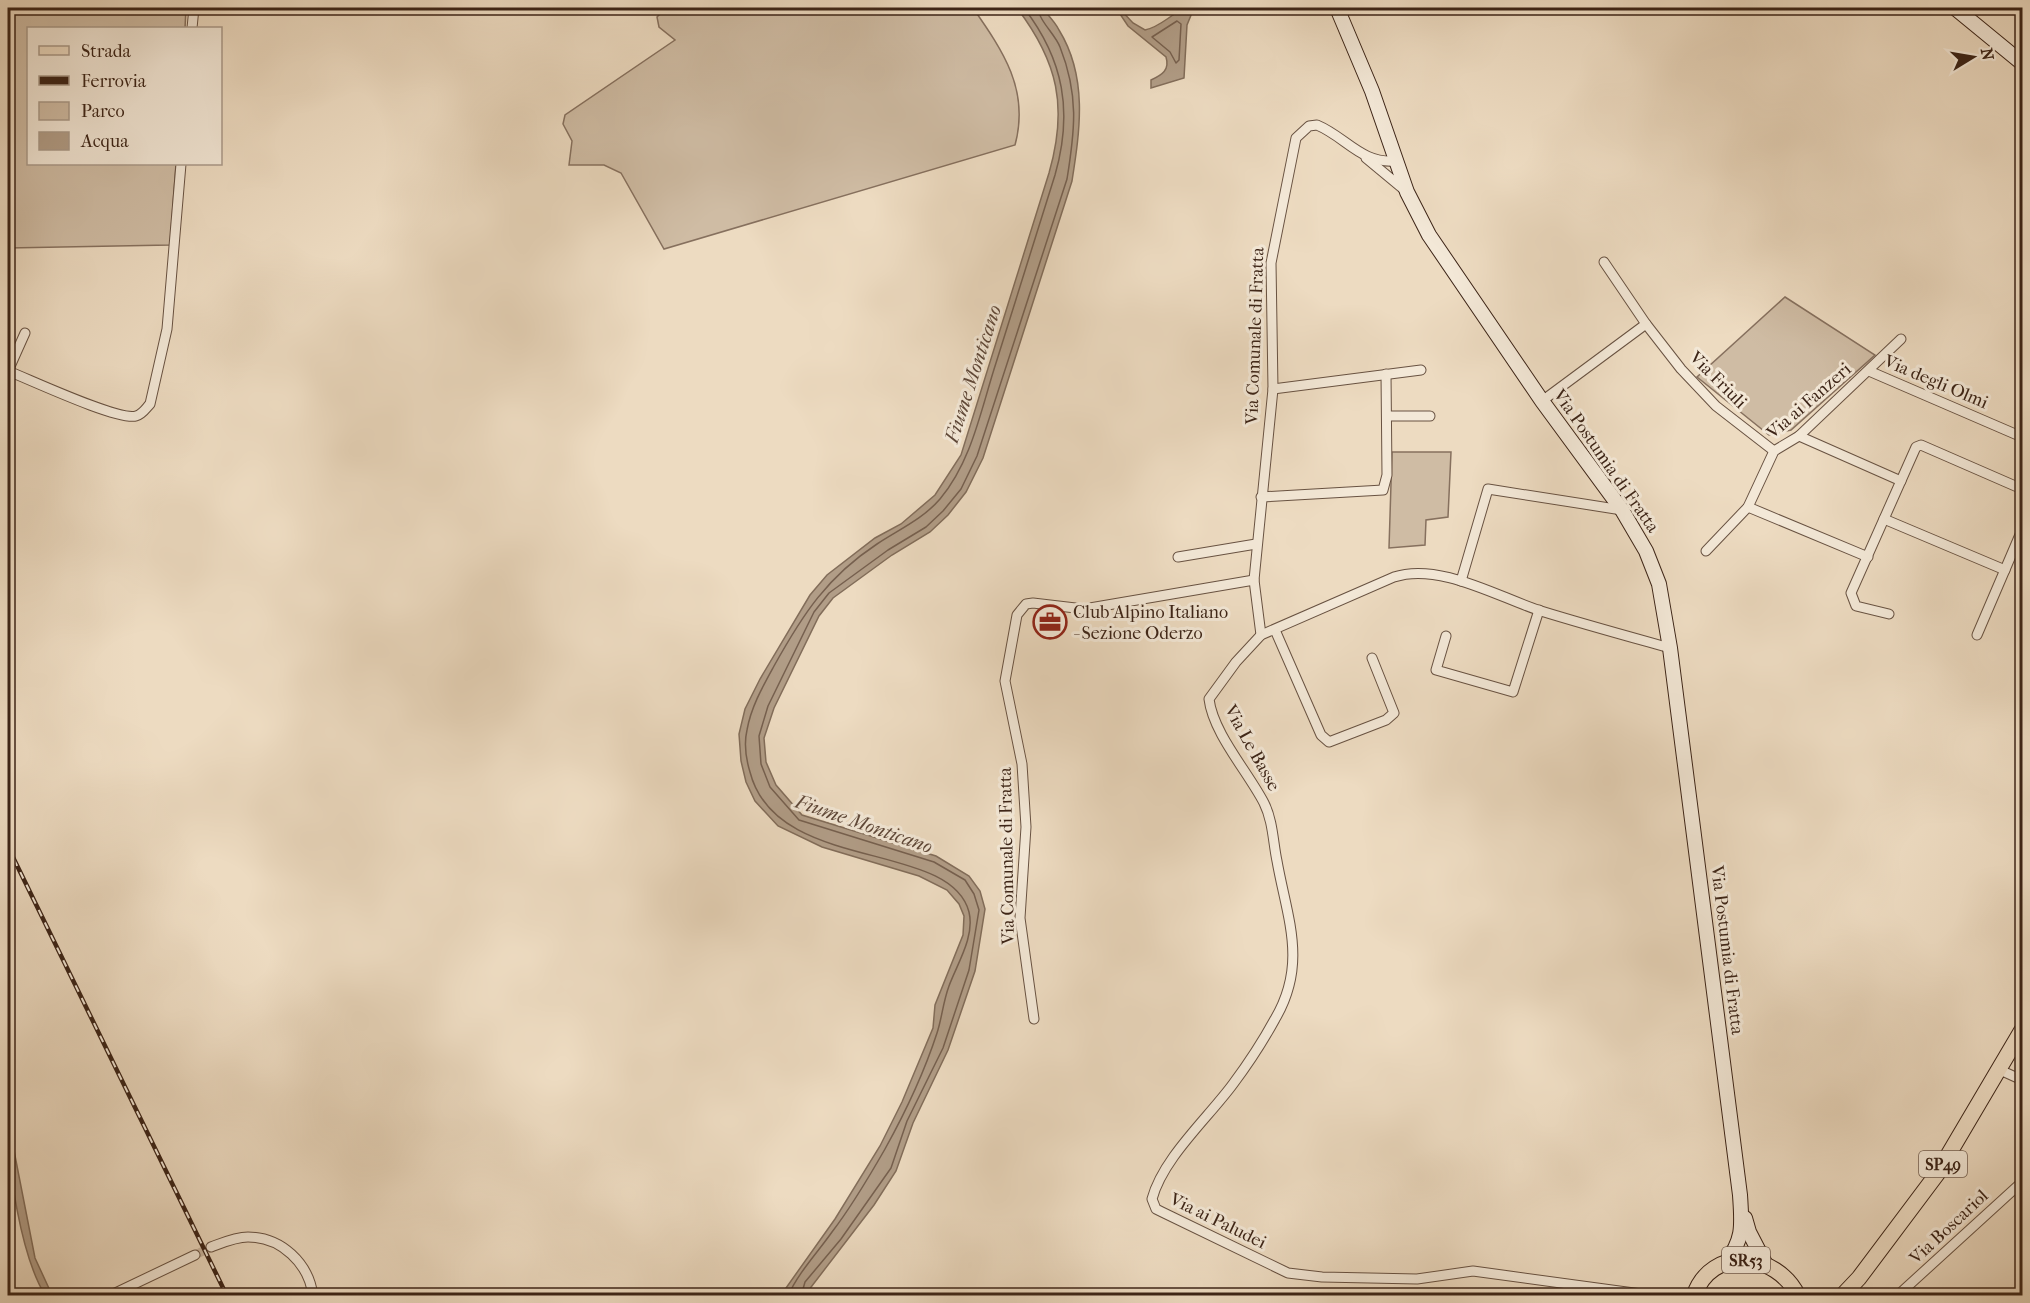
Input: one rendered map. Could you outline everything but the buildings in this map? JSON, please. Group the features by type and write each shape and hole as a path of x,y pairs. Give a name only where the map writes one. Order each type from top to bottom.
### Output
{"main road":[{"name":"Via Postumia di Fratta","path":"1336,8 1372,91 1407,192 1429,235 1542,401 1622,510 1646,551 1659,584 1670,648 1740,1195 1743,1229 1738,1246 1726,1263"},
{"path":"1955,8 2022,63"},
{"name":"SP49","path":"1842,1293 1937,1174 2022,1030"},
{"name":"Via Postumia di Fratta","path":"1740,1195 1749,1232 1765,1263"},
{"name":"SR53","path":"1692,1294 1714,1270 1726,1263 1745,1260 1765,1263 1776,1268 1796,1291"},
{"path":"1796,1291 1807,1296"}],"street":[{"path":"192,27 194,8"},
{"name":"Via Comunale di Fratta","path":"1034,1019 1020,918 1026,827 1022,764 1005,681 1017,615 1026,604 1084,609 1254,580 1273,388 1271,263 1296,138 1309,126 1317,125 1365,156 1387,162 1396,161"},
{"path":"1365,156 1407,192"},
{"path":"25,333 9,371 104,410 135,416 143,413 150,404 167,329 181,165"},
{"name":"Via Friuli","path":"1604,262 1646,324 1681,369 1716,406 1774,451"},
{"path":"1542,401 1646,324"},
{"name":"Via ai Fanzeri","path":"1706,551 1748,507 1774,451 1799,436 1901,339"},
{"path":"1273,388 1421,370"},
{"name":"Via degli Olmi","path":"1869,371 2022,437"},
{"path":"1261,497 1383,490 1387,475 1386,374"},
{"path":"1387,416 1430,416"},
{"path":"1799,436 1901,481"},
{"path":"1889,614 1856,606 1852,602 1851,593 1916,447 1921,445 2022,489"},
{"path":"1461,581 1488,489 1622,510"},
{"path":"1748,507 1868,557"},
{"path":"1884,519 2005,570"},
{"path":"1977,635 2022,530"},
{"path":"1179,557 1256,544"},
{"name":"Via Le Basse","path":"1276,858 1266,805 1216,720 1209,699 1236,662 1260,635 1403,574 1413,573 1461,581 1539,610 1670,648"},
{"path":"1254,580 1260,635"},
{"path":"1446,636 1436,670 1513,692 1539,610"},
{"path":"1275,630 1324,739 1329,742 1386,720 1394,713 1372,658"},
{"name":"Via ai Paludei","path":"1276,858 1293,934 1293,961 1285,999 1276,1018 1234,1083 1160,1178 1152,1199 1156,1209 1288,1273 1322,1277 1417,1279 1473,1271 1651,1295"},
{"path":"2000,1070 2022,1080"},
{"name":"Via Boscariol","path":"1897,1296 2022,1182"},
{"path":"211,1247 246,1237 262,1239 279,1245 292,1253 307,1273 313,1296"},
{"path":"109,1296 195,1255"}],"green space":[{"path":"8,8 186,8 185,27 27,27 27,165 176,165 170,245 8,248"},
{"path":"666,8 973,8 1011,72 1019,106 1019,125 1015,145 664,249 621,173 604,165 569,165 572,141 563,124 565,115 675,40 659,27 657,17"},
{"path":"1785,297 1875,355 1791,430 1769,435 1697,377"},
{"path":"1392,452 1451,452 1448,517 1426,520 1425,545 1389,548"}],"water":[{"path":"1017,8 1042,8 1059,30 1074,66 1078,85 1079,123 1072,181 983,458 966,492 948,515 930,532 892,555 833,598 819,616 774,708 764,738 766,762 776,785 802,815 936,856 969,876 980,891 985,909 975,971 948,1050 913,1123 896,1171 874,1205 805,1295 781,1295 835,1219 880,1146 902,1102 933,1028 935,1005 963,935 964,916 959,904 947,890 919,876 822,847 778,826 755,801 746,782 741,761 739,734 745,709 760,679 810,595 827,575 875,538 901,524 935,495 961,455 1049,173 1058,127 1056,86 1050,67 1042,47"},
{"path":"1116,8 1119,8 1133,23 1145,30 1158,25 1181,10 1194,8 1187,25 1184,78 1151,88 1151,80 1166,69 1166,57 1128,26"},
{"path":"8,1120 35,1258 52,1295 45,1295 36,1278 22,1235 10,1161"}],"tunnel":[{"path":"195,1255 211,1247"}],"railway":[{"path":"8,847 227,1296"}],"place":[{"name":"Club Alpino Italiano - Sezione Oderzo","path":"1050,622"}],"water label":[{"name":"Fiume Monticano","path":"973,374"},
{"name":"Fiume Monticano","path":"864,824"}]}
